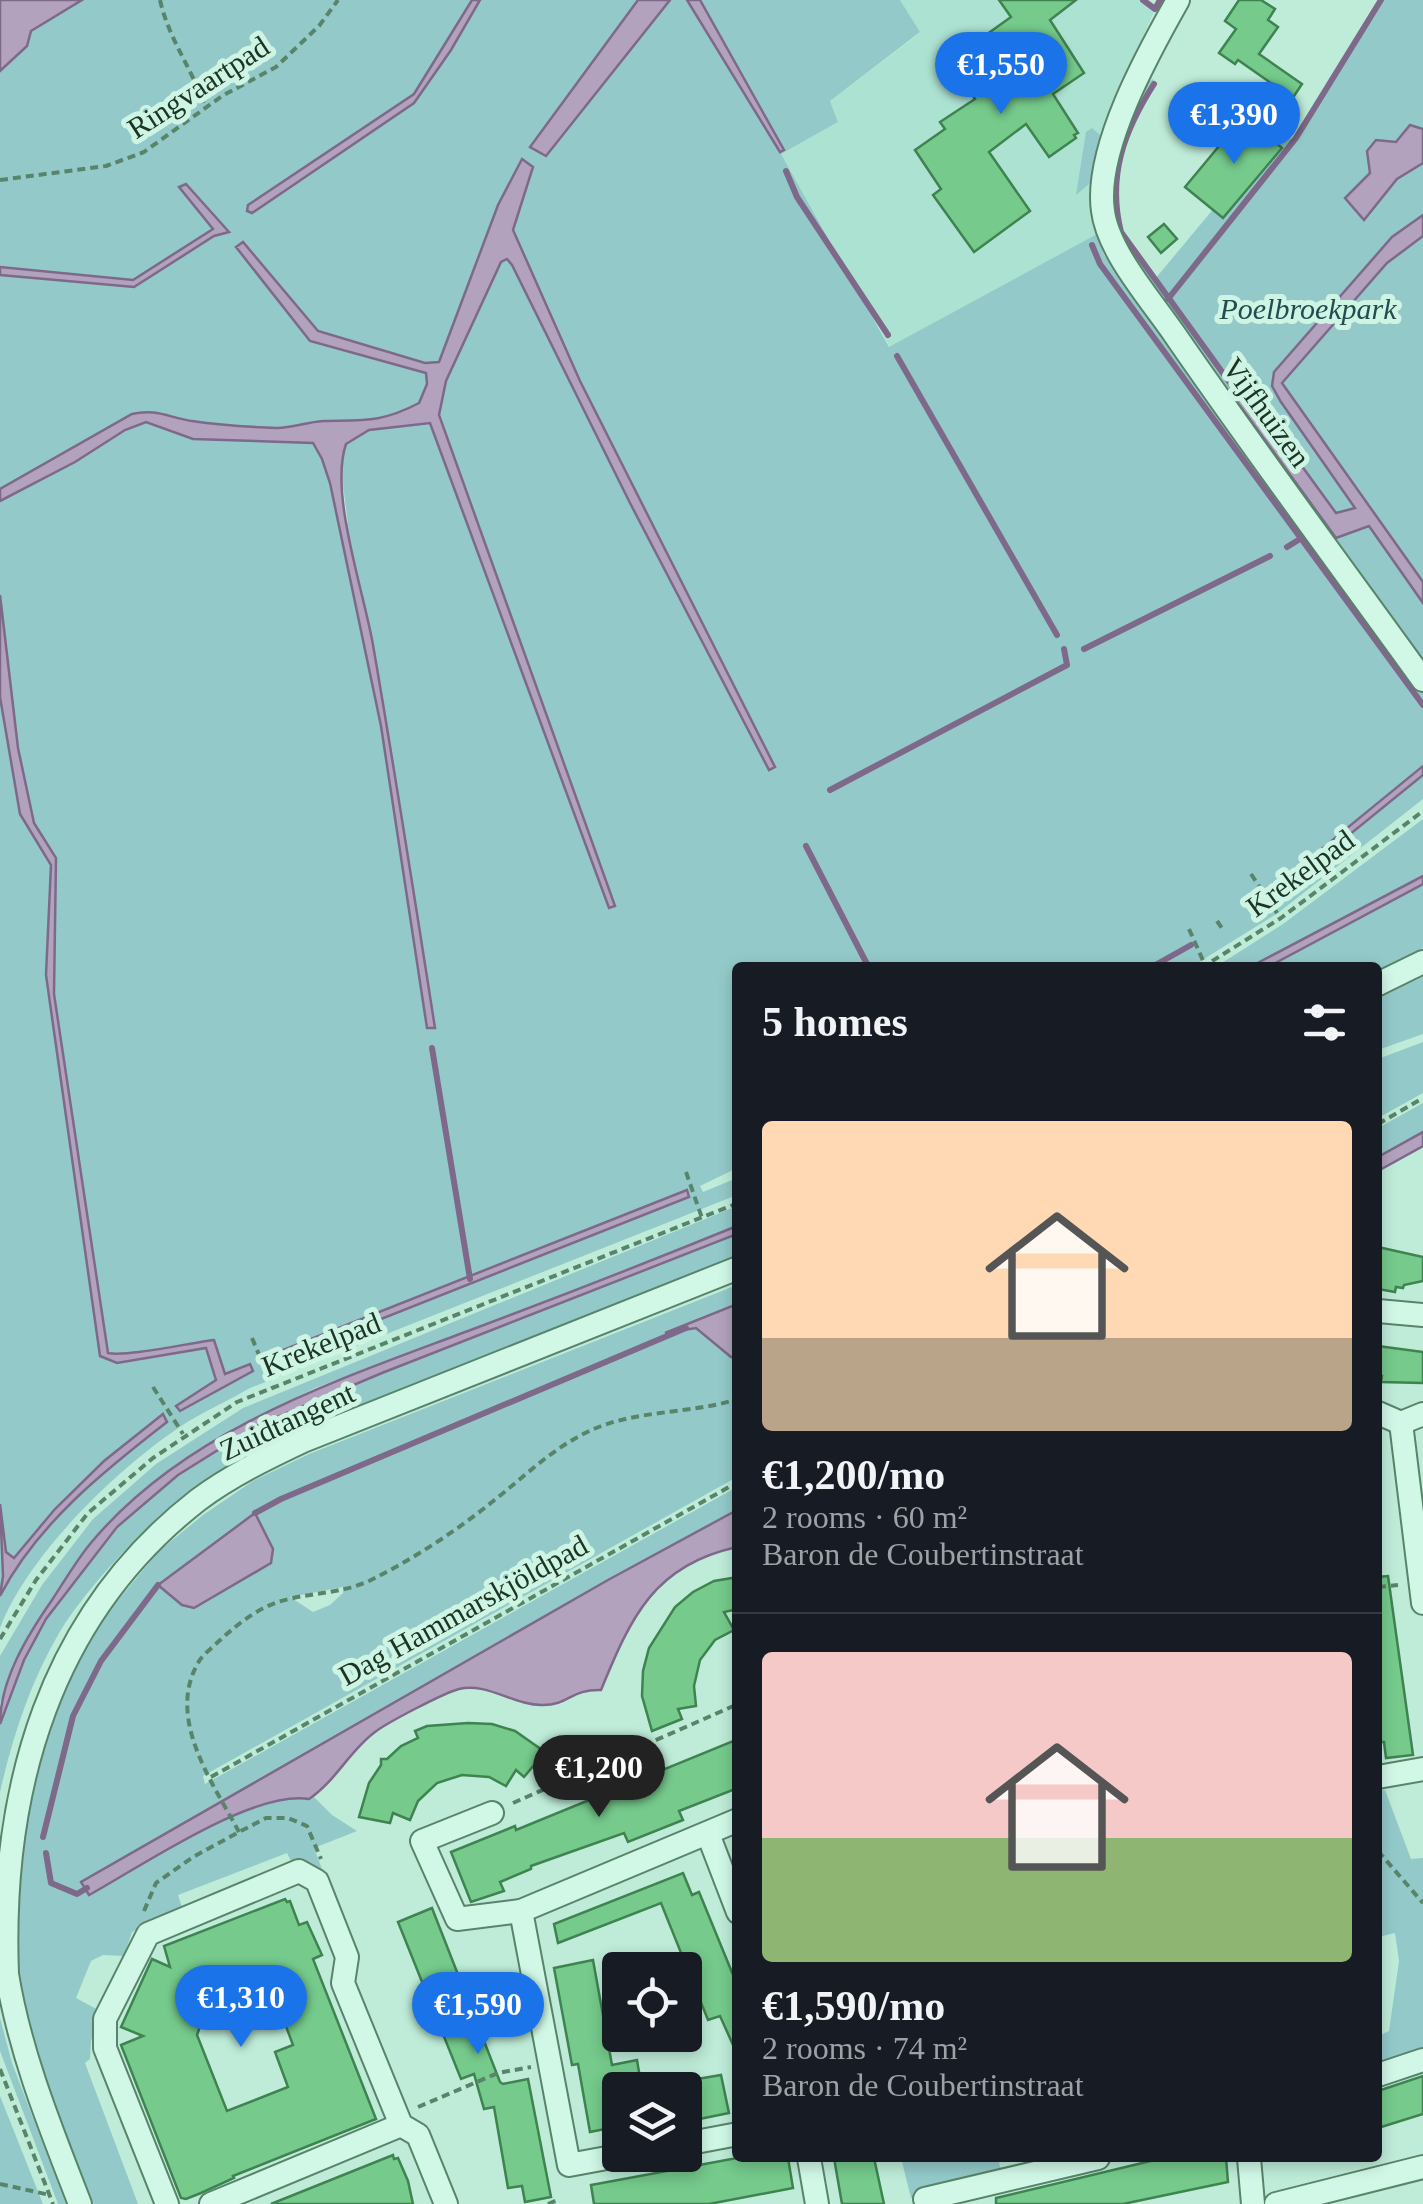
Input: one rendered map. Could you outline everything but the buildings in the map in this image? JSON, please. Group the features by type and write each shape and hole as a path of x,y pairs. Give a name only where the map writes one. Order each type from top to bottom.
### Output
{"street":[{"name":"Vijfhuizen","path":"1178,0 1146,62 1105,159 1102,192 1108,232 1209,384 1423,680"},
{"path":"1382,982 1423,962"},
{"name":"Zuidtangent","path":"80,2204 30,2070 19,2028 6,1961 1,1878 7,1818 38,1704 66,1644 93,1605 159,1533 200,1498 248,1468 303,1440 732,1270"},
{"path":"1382,1311 1423,1315"},
{"path":"1382,1415 1401,1423 1423,1414"},
{"path":"1401,1423 1423,1603"},
{"path":"1382,1776 1423,1770"},
{"path":"492,1813 422,1841 457,1919 520,1911 732,1823"},
{"path":"708,1834 732,1896"},
{"path":"167,2204 106,2048 105,2019 148,1934 299,1871 319,1871 347,1957 343,1983 401,2125 418,2136 446,2204"},
{"path":"520,1911 568,2165 602,2159"},
{"path":"1382,2074 1423,2060"},
{"path":"210,2204 401,2125"},
{"path":"702,2141 732,2135"},
{"path":"810,2162 817,2204"},
{"path":"925,2199 1081,2162"},
{"path":"1249,2162 1253,2204"},
{"path":"1276,2204 1423,2167"}],"path":[{"path":"160,0 167,31 194,74 205,108"},
{"name":"Ringvaartpad","path":"0,180 106,166 130,158 290,56 338,0"},
{"name":"Krekelpad","path":"1210,962 1281,918 1423,811"},
{"path":"1251,874 1281,918"},
{"path":"1217,921 1224,931"},
{"path":"1189,928 1202,962"},
{"path":"1382,1122 1423,1098"},
{"path":"686,1172 702,1218"},
{"name":"Krekelpad","path":"1,1635 36,1580 88,1513 184,1436 237,1402 732,1206"},
{"path":"252,1338 272,1388"},
{"path":"153,1387 184,1436"},
{"path":"240,1832 190,1728 186,1697 198,1661 244,1618 288,1599 338,1592 368,1582 416,1555 490,1504 557,1448 603,1425 732,1401"},
{"name":"Dag Hammarskjöldpad","path":"211,1777 732,1485"},
{"path":"492,1813 732,1707"},
{"path":"144,1938 138,1924 156,1882 193,1857 266,1818 288,1818 307,1826 319,1871"},
{"path":"1382,1855 1423,1903"},
{"path":"401,2125 422,2104 437,2097 498,2073 549,2064"},
{"path":"0,2069 53,2204"},
{"path":"0,2184 50,2195"},
{"path":"548,2204 560,2200"}],"shaded area":[{"path":"0,0 82,0 31,31 27,46 0,71"},
{"path":"472,0 480,0 414,103 252,213 247,211 248,205 414,94"},
{"path":"638,0 670,0 546,156 530,147"},
{"path":"687,0 700,0 784,150 780,152"},
{"path":"900,0 1143,0 1155,9 1100,135 1094,186 1097,234 890,347 781,154 838,122 830,101 920,33"},
{"path":"1410,125 1423,129 1423,163 1397,179 1364,220 1345,198 1370,173 1367,151 1376,140 1396,142"},
{"path":"522,159 533,167 513,230 580,381 775,767 769,770 512,265 507,259 501,262 446,381 439,415 615,906 609,908 430,423 369,430 346,444 342,489 373,645 435,1028 427,1028 381,726 330,483 313,443 193,439 146,422 0,501 0,489 141,412 234,426 277,428 372,419 419,403 427,384 426,373 310,341 236,247 243,242 318,331 425,363 439,362 498,205"},
{"path":"186,184 229,232 214,236 134,287 0,275 0,267 133,280 213,229 179,187"},
{"path":"1423,215 1423,236 1387,263 1282,383 1423,582 1423,603 1369,526 1336,538 1232,395 1248,392 1336,513 1355,508 1281,402 1272,386 1274,372 1392,237"},
{"path":"0,595 18,748 34,823 56,858 54,994 108,1353 214,1340 225,1374 250,1364 253,1371 180,1411 176,1406 216,1380 206,1348 117,1363 100,1356 46,975 51,865 20,814 0,697"},
{"path":"1423,766 1423,775 1274,896 1270,891"},
{"path":"1423,876 1423,884 1277,962 1260,962"},
{"path":"1423,1132 1423,1146 1382,1169 1382,1155"},
{"path":"687,1190 689,1197 270,1363 268,1356"},
{"path":"732,1228 732,1236 258,1425 178,1475 117,1527 46,1619 24,1660 0,1724 5,1691 17,1659 75,1564 129,1504 172,1468 219,1438 320,1388"},
{"path":"732,1306 732,1357 696,1328 665,1333"},
{"path":"163,1414 167,1422 97,1479 53,1522 0,1596 0,1504 6,1552 14,1558 55,1509 104,1461"},
{"path":"255,1513 273,1549 271,1563 194,1608 182,1605 158,1585"},
{"path":"732,1513 732,1548 685,1567 649,1598 623,1639 601,1690 543,1705 480,1689 459,1689 375,1732 309,1799 285,1799 228,1818 89,1895 81,1882"}],"green space":[{"path":"82,0 638,0 530,146 546,156 670,0 687,0 780,151 783,149 700,0 900,0 920,32 830,101 838,122 781,154 889,347 1097,234 1104,255 1354,604 1423,692 1423,766 1271,891 1275,896 1423,775 1423,799 1278,913 1199,962 732,962 732,1170 700,1186 703,1192 732,1180 732,1197 250,1388 189,1421 135,1461 80,1512 32,1570 0,1628 0,69 31,32","holes":["371,420 342,431 340,461 348,524 313,443 324,421","689,1196 270,1362 268,1356"]},
{"name":"Poelbroekpark","path":"1381,0 1423,0 1423,664 1113,231 1110,159 1141,87 1153,79 1120,156 1114,196 1123,234 1155,279 1280,129 1293,141"},
{"path":"1092,128 1100,135 1095,179 1076,195 1086,132"},
{"path":"1423,819 1423,876 1260,962 1223,962 1283,924"},
{"path":"1423,884 1423,948 1382,968 1382,962 1279,962"},
{"path":"1423,977 1423,1034 1382,1049 1382,996"},
{"path":"1423,1042 1423,1093 1382,1116 1382,1057"},
{"path":"1423,1103 1423,1132 1382,1155 1382,1126"},
{"path":"732,1208 732,1228 600,1282 315,1388 236,1427 151,1486 29,1633 0,1703 0,1656 42,1585 93,1519 156,1464 243,1408"},
{"path":"732,1236 732,1259 298,1431 197,1485 141,1534 69,1617 31,1692 0,1792 0,1724 24,1660 46,1619 117,1527 178,1475 258,1425"},
{"path":"732,1287 732,1306 671,1331 732,1325 732,1480 203,1776 205,1784 732,1490 732,1513 82,1882 90,1895 237,1811 295,1796 313,1796 332,1815 357,1831 314,1848 322,1869 305,1860 293,1865 287,1853 178,1895 183,1910 132,1932 124,1956 103,1955 91,1961 76,1998 102,2012 91,2041 90,2059 85,2063 138,2204 94,2204 39,2070 18,1984 17,1826 58,1694 107,1613 159,1551 253,1481 309,1454","holes":["343,1587 343,1593 330,1605 313,1612 290,1597"]},
{"path":"1382,1790 1411,1859 1423,1858 1423,2050 1382,2061 1382,2034 1389,2031 1399,1961 1395,1933 1382,1936"},
{"path":"0,2018 12,2063 66,2204 58,2204 0,2051"},
{"path":"0,2096 43,2204 0,2204"},
{"path":"902,2162 999,2162 1002,2175 911,2198"}],"waterway":[{"path":"1143,0 1155,9 1160,0"},
{"path":"1168,299 1296,138 1381,0"},
{"path":"1154,84 1134,119 1121,155 1116,192 1121,232 1238,394"},
{"path":"786,171 797,197 888,335"},
{"path":"1092,245 1100,264 1423,705"},
{"path":"897,356 1057,635"},
{"path":"1287,547 1300,539"},
{"path":"1084,649 1270,556"},
{"path":"830,790 1067,665 1064,649"},
{"path":"806,846 866,962"},
{"path":"1161,962 1191,945"},
{"path":"432,1048 470,1279"},
{"path":"255,1513 686,1328"},
{"path":"43,1837 73,1716 101,1661 158,1585"},
{"path":"46,1853 51,1883 77,1894 87,1888"}]}
